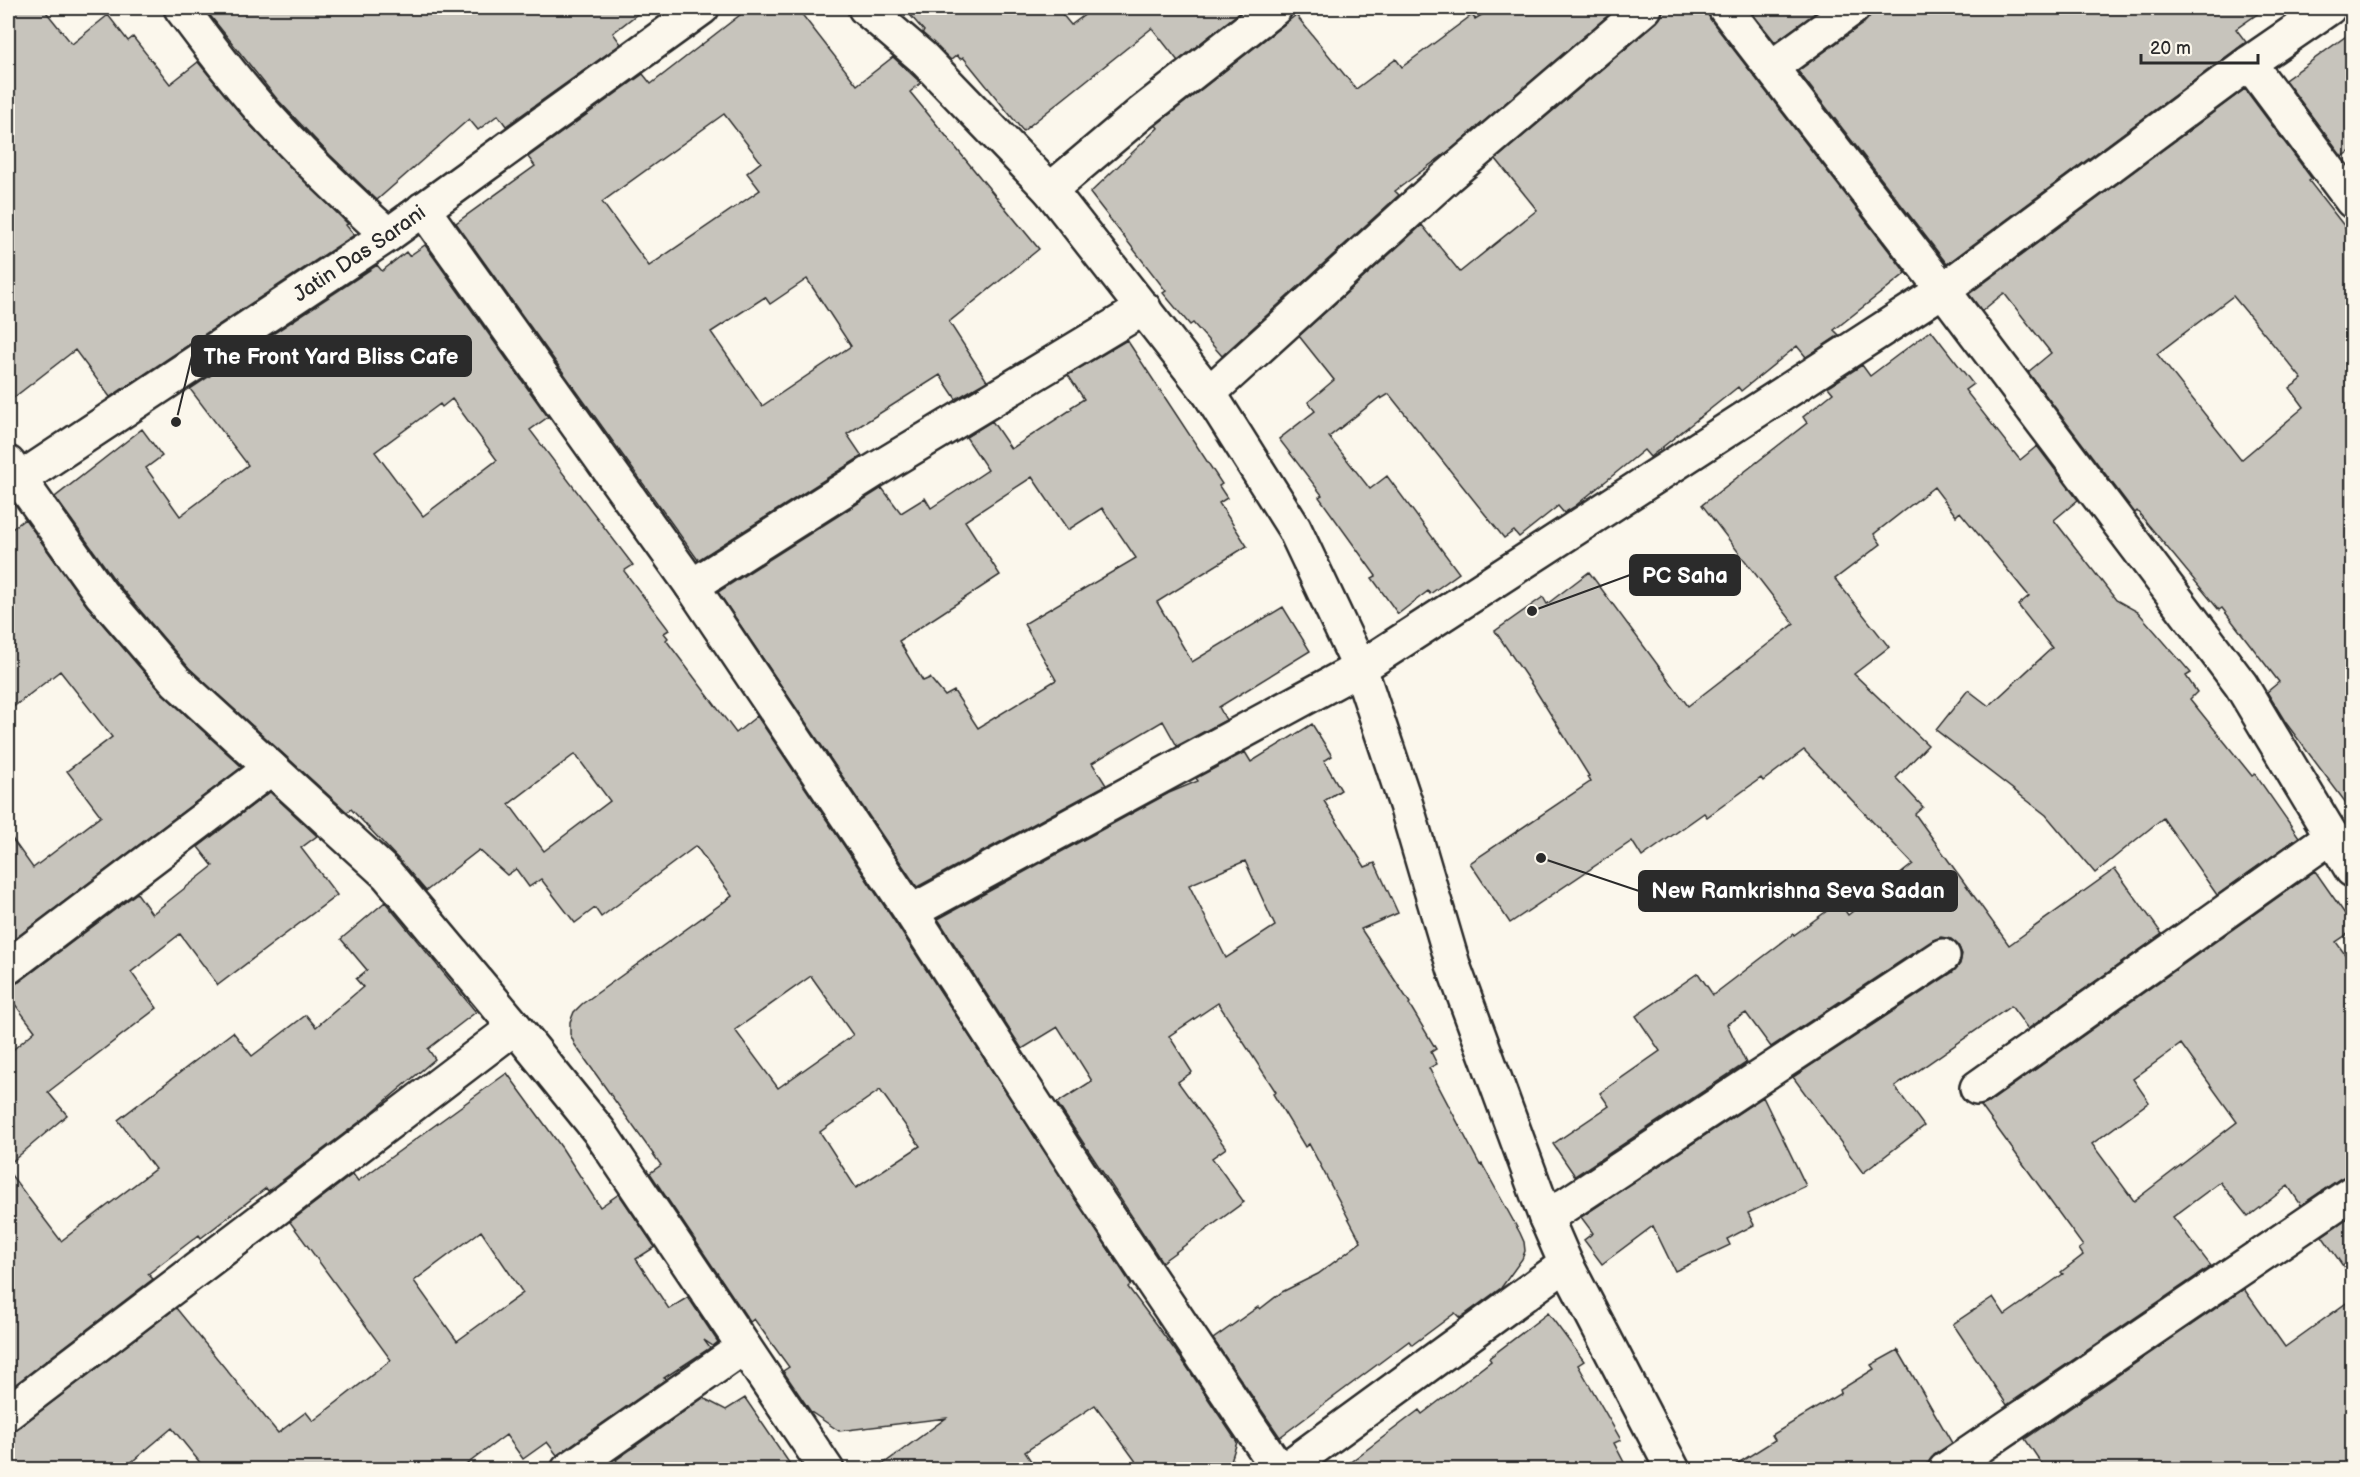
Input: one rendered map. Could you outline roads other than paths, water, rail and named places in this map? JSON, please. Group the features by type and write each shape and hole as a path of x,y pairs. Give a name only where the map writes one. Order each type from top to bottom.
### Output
{"street":[{"path":"181,8 222,62 275,125 332,184 388,235"},
{"name":"Jatin Das Sarani","path":"11,476 388,235 702,8"},
{"path":"865,8 922,57 1050,190 1209,393 1294,528 1360,668 1406,805 1454,968 1546,1218 1566,1264 1673,1470"},
{"path":"1050,190 1140,114 1275,8"},
{"path":"1209,393 1448,176 1645,8"},
{"path":"1725,8 1943,290 2241,685 2352,870"},
{"path":"1772,67 1852,8"},
{"path":"911,912 1360,668 1943,290 2249,63 2329,8"},
{"path":"2249,63 2352,201"},
{"path":"423,209 692,586 911,912 1092,1192 1279,1470"},
{"path":"692,586 873,472 1144,308"},
{"path":"11,476 101,594 176,681 387,874 515,1027 599,1131 827,1470"},
{"path":"8,967 271,768"},
{"path":"1977,1088 2332,836"},
{"path":"1546,1218 1943,956"},
{"path":"8,1413 515,1027"},
{"path":"1946,1470 2352,1193"},
{"path":"1284,1470 1566,1264"},
{"path":"568,1470 744,1347"}],"place":[{"name":"The Front Yard Bliss Cafe","path":"176,422"},
{"name":"PC Saha","path":"1532,611"},
{"name":"New Ramkrishna Seva Sadan","path":"1541,858"}]}
